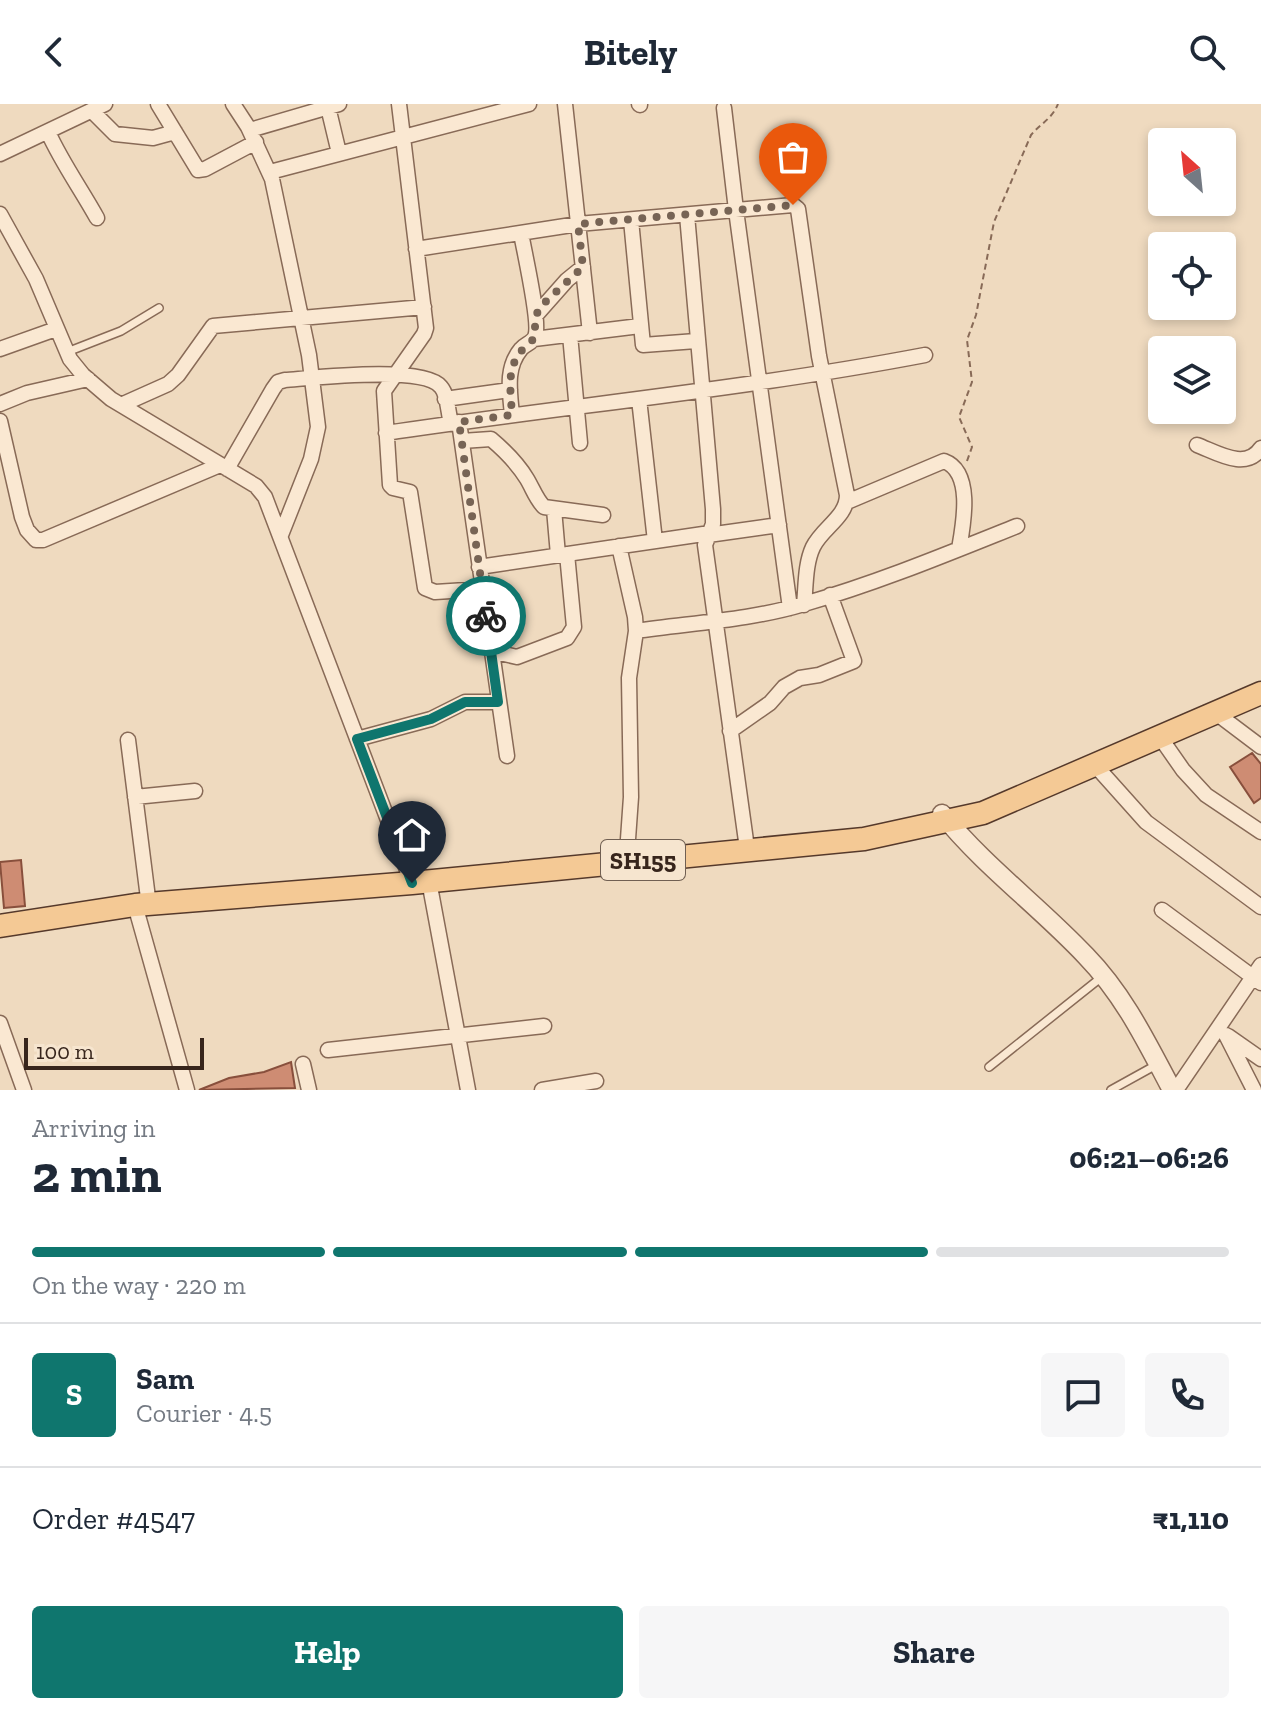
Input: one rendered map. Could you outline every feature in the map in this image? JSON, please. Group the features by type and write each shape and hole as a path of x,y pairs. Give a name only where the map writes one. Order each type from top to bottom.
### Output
{"main road":[{"name":"SH155","path":"0,914 864,839 944,818 997,798 1261,686"},
{"name":"SH155","path":"417,880 983,813 1261,693"},
{"name":"SH155","path":"0,926 142,902"}],"street":[{"path":"158,104 198,170 205,169 253,136 310,108 334,106 339,153"},
{"path":"233,104 270,172 279,202 302,319 318,427 317,442 281,535"},
{"path":"399,104 424,307 424,334 384,391 390,485 410,492 425,588 435,592 482,589"},
{"path":"270,172 529,104"},
{"path":"565,104 590,333"},
{"path":"0,154 98,107 115,134 153,138 175,132"},
{"path":"724,108 779,525 797,606"},
{"path":"48,132 62,164 97,218"},
{"path":"416,249 578,224 793,205 798,209 822,374 847,502 845,510 813,547 797,606"},
{"path":"0,214 36,279 67,352 88,379 121,405 256,486 265,497 357,739 417,880 458,1036 468,1090"},
{"path":"687,215 713,509 713,524 705,545 746,841"},
{"path":"631,220 641,342 645,347 696,341"},
{"path":"521,233 536,315 534,339"},
{"path":"536,315 583,267"},
{"path":"121,405 168,384 213,326 424,307"},
{"path":"512,415 509,374 524,346 534,339 640,326"},
{"path":"0,349 56,329"},
{"path":"570,335 580,443"},
{"path":"386,433 760,384 925,355"},
{"path":"0,421 22,517 27,530 36,540 43,540 224,467 278,382 395,373 436,382 441,387 462,441 507,756"},
{"path":"0,404 27,393 88,379"},
{"path":"445,399 510,390"},
{"path":"639,399 655,541"},
{"path":"462,441 491,439 521,471 544,507 603,515"},
{"path":"1197,445 1241,461 1251,459 1261,448"},
{"path":"847,502 944,461 951,464 958,474 965,503 959,549"},
{"path":"491,651 517,657 528,655 572,633 574,627 554,509"},
{"path":"479,567 779,525"},
{"path":"636,631 797,606 1017,526"},
{"path":"619,546 636,631 629,678 631,797 627,853"},
{"path":"730,731 770,703 784,687 800,678 819,675 854,661 830,595"},
{"path":"357,739 431,719 465,702 498,702"},
{"path":"1216,713 1261,747"},
{"path":"1160,737 1199,789 1261,832"},
{"path":"128,740 142,902 182,1089"},
{"path":"1095,765 1146,822 1261,907"},
{"path":"135,797 195,791"},
{"path":"944,818 1033,908 1087,957 1123,1001 1174,1090 1222,1032 1258,975 1162,910"},
{"path":"0,1023 24,1090"},
{"path":"328,1050 544,1026"},
{"path":"1222,1032 1261,1059"},
{"path":"1222,1032 1254,1090"},
{"path":"303,1064 309,1090"},
{"path":"542,1090 596,1081"}],"lane":[{"path":"67,352 121,331 159,308"},
{"path":"989,1067 1103,976"},
{"path":"1111,1090 1158,1063"}],"path":[{"path":"958,474 972,447 959,417 972,382 967,340 976,315 994,222 1031,135 1037,127 1052,118 1058,104"}],"building":[{"path":"1252,753 1261,764 1261,798 1254,803 1230,767"},
{"path":"21,860 25,906 4,908 0,862"},
{"path":"291,1062 295,1088 199,1090 229,1078 264,1072"}],"way so far":[{"path":"486,616 459,422 512,415 509,374 520,350 534,339 536,315 542,305 583,267 578,224 793,205"}],"route":[{"path":"412,883 357,739 431,719 465,702 498,702 486,616"}]}
